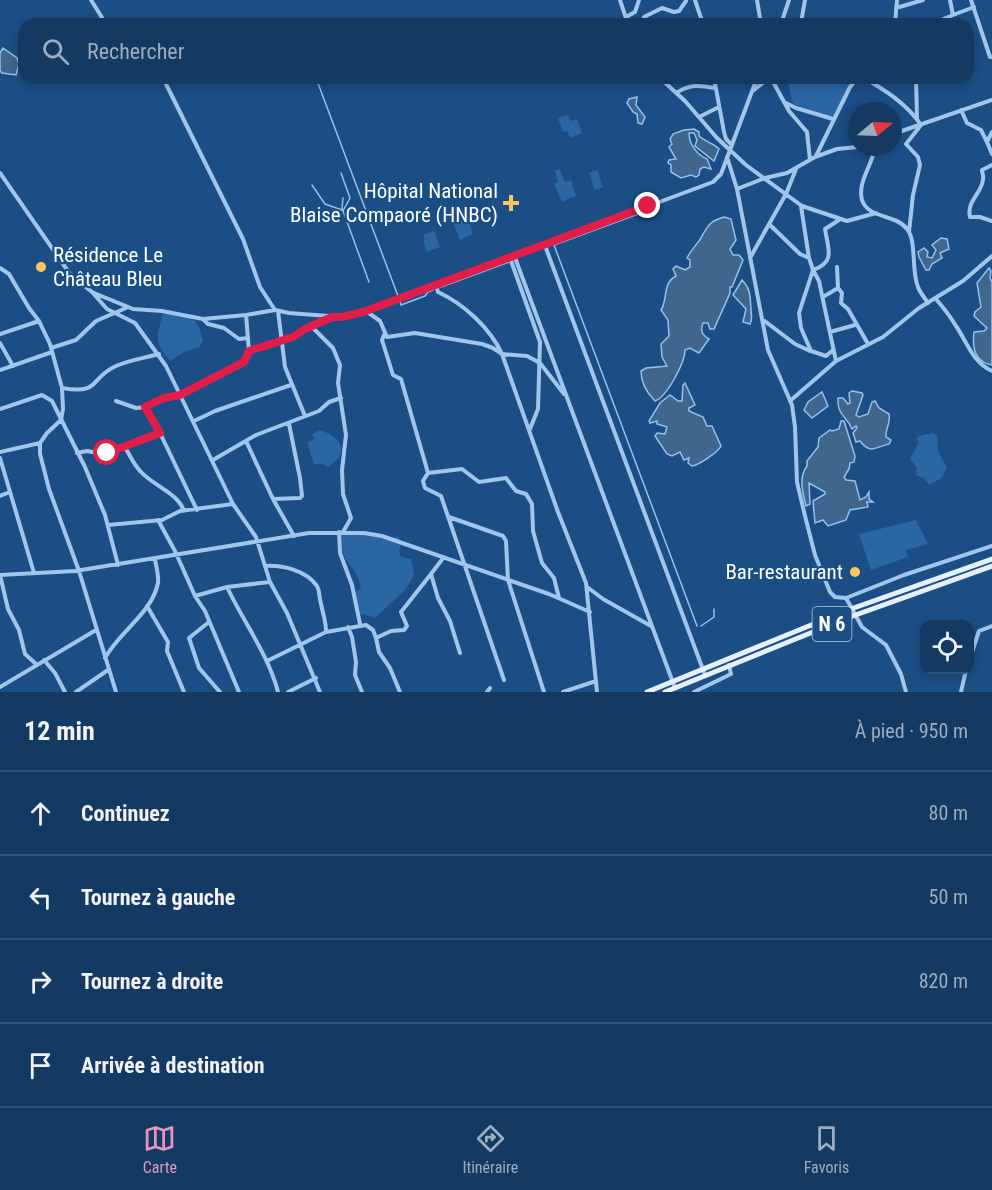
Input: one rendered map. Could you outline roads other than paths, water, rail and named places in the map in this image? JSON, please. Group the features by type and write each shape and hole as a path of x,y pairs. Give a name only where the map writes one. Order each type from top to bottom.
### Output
{"main road":[{"name":"N 6","path":"647,692 852,609 992,559"},
{"name":"N 6","path":"665,692 856,615 992,566"}],"street":[{"path":"91,0 102,18"},
{"path":"620,0 626,17 635,12 639,0"},
{"path":"644,18 662,8 679,11 684,0 696,1 701,18"},
{"path":"757,0 760,18"},
{"path":"783,18 789,0"},
{"path":"802,18 805,0"},
{"path":"895,18 897,0"},
{"path":"896,8 923,0"},
{"path":"950,0 953,15"},
{"path":"971,0 990,57 992,57"},
{"path":"946,18 974,7"},
{"path":"166,84 243,239 260,287 276,310 280,341 291,385 305,416"},
{"path":"666,84 686,100 717,138 731,146"},
{"path":"715,84 726,139 746,165 809,210 851,222 876,213"},
{"path":"92,292 127,308 162,311 203,319 276,310 332,317 366,311 378,304 436,285 709,184 721,174 755,84"},
{"path":"753,90 762,84"},
{"path":"774,84 807,132 810,160"},
{"path":"815,157 853,84"},
{"path":"873,84 895,98 921,124"},
{"path":"916,84 917,119"},
{"path":"676,93 689,86 700,85 715,88"},
{"path":"902,131 992,100"},
{"path":"784,101 796,108 833,119"},
{"path":"699,117 719,108"},
{"path":"961,110 967,123 981,130 992,154"},
{"path":"921,124 906,144 918,157 920,165 909,232 918,288 928,303"},
{"path":"987,142 992,132"},
{"path":"737,189 796,169 815,157 837,149 848,148"},
{"path":"874,156 862,188 862,202 876,213 896,220 909,232"},
{"path":"727,157 737,189 768,350 790,401 795,427 798,482 815,555 830,592 835,597 846,598 904,574 992,546"},
{"path":"992,165 982,170 984,180 974,195 969,211 970,217 992,221"},
{"path":"750,258 786,194 796,169"},
{"path":"0,173 69,274 92,292 107,309 135,323 159,354 233,504 258,543 270,582 301,645 320,692"},
{"path":"801,205 809,258 819,281 836,362"},
{"path":"811,351 801,328 799,313 813,270 825,265 828,261 825,229 839,219"},
{"path":"769,224 800,254 809,258"},
{"path":"545,244 705,675"},
{"path":"513,256 538,336 540,363 538,409 530,429"},
{"path":"513,256 675,688"},
{"path":"790,401 836,362 883,337 901,321 963,281 992,256"},
{"path":"837,267 838,288 842,293 841,303 848,309 855,325 868,344"},
{"path":"0,268 9,274 39,321 51,350 62,388 61,420 40,443 40,454 49,489 79,571 116,692"},
{"path":"436,285 438,292 453,299 493,336 502,354 587,587 597,692"},
{"path":"823,297 838,288"},
{"path":"935,298 982,367 992,371"},
{"path":"0,370 76,340 96,321 127,308"},
{"path":"366,311 380,321 387,337 415,333 445,337 482,344 502,354 527,356 540,363 566,396"},
{"path":"116,401 136,408 145,407 180,395 244,362 249,351 246,315"},
{"path":"249,351 293,337 332,317"},
{"path":"761,318 795,344 826,356 833,350"},
{"path":"203,319 208,324 224,328 239,339 248,338"},
{"path":"0,334 39,321"},
{"path":"830,332 855,325"},
{"path":"311,326 333,348 340,365 338,383 346,435 342,470 344,494 351,518 341,532 340,554 352,585 360,624"},
{"path":"385,333 382,340 393,375 401,379 428,473 423,481 425,488 441,496 504,680"},
{"path":"0,343 13,366"},
{"path":"62,388 81,391 116,366 159,354"},
{"path":"194,421 215,411 291,385"},
{"path":"172,396 177,388"},
{"path":"0,409 42,395 52,401 108,525 118,565"},
{"path":"213,460 246,441 319,411 329,402 341,398"},
{"path":"145,407 197,510"},
{"path":"273,499 302,496 289,424"},
{"path":"77,453 87,451 103,454 160,433"},
{"path":"246,441 273,499 294,536"},
{"path":"0,452 40,443"},
{"path":"125,447 142,473 163,491 176,498 184,511"},
{"path":"0,458 34,573"},
{"path":"428,473 462,469 479,482 506,478 516,491 526,494 532,504 533,531 542,563 554,578 559,599"},
{"path":"0,496 10,492"},
{"path":"108,525 165,519 176,512 233,504"},
{"path":"449,517 503,536 506,541 508,580 544,692"},
{"path":"158,520 209,622 239,692"},
{"path":"36,664 25,654 19,630 8,609 0,575 79,571 294,536 341,532 382,536 508,580 590,612"},
{"path":"376,638 407,628 401,612 444,557"},
{"path":"105,659 112,645 147,606 158,582 155,559"},
{"path":"265,566 277,565 288,568 315,583 326,620 326,632"},
{"path":"431,574 460,653"},
{"path":"195,596 227,587 270,582"},
{"path":"227,587 267,661 278,692"},
{"path":"587,587 608,603 652,626"},
{"path":"846,598 862,627 886,645 901,674 906,692"},
{"path":"147,606 168,642 167,651 184,692"},
{"path":"209,622 189,638 199,668 220,692"},
{"path":"267,661 326,632 360,624 370,626 379,652 390,668 400,692"},
{"path":"974,644 979,631 992,626"},
{"path":"348,627 356,662 355,675 362,692"},
{"path":"0,687 96,630"},
{"path":"44,660 55,673 65,692"},
{"path":"694,692 731,674 729,665"},
{"path":"76,692 108,670"},
{"path":"961,692 965,674"},
{"path":"288,692 316,678"},
{"path":"563,692 596,681"}],"waterway":[{"path":"318,84 398,296"},
{"path":"341,173 350,198 343,211"},
{"path":"312,185 325,204 342,210"},
{"path":"343,198 342,208 369,282"},
{"path":"649,210 554,245 697,626"},
{"path":"441,287 509,262"},
{"path":"400,301 401,305 425,296 433,290"},
{"path":"701,626 714,617 714,609"}],"place":[{"name":"Hôpital National Blaise Compaoré (HNBC)","path":"511,203"},
{"name":"Résidence Le Château Bleu","path":"41,267"},
{"name":"Bar-restaurant","path":"855,572"}]}
